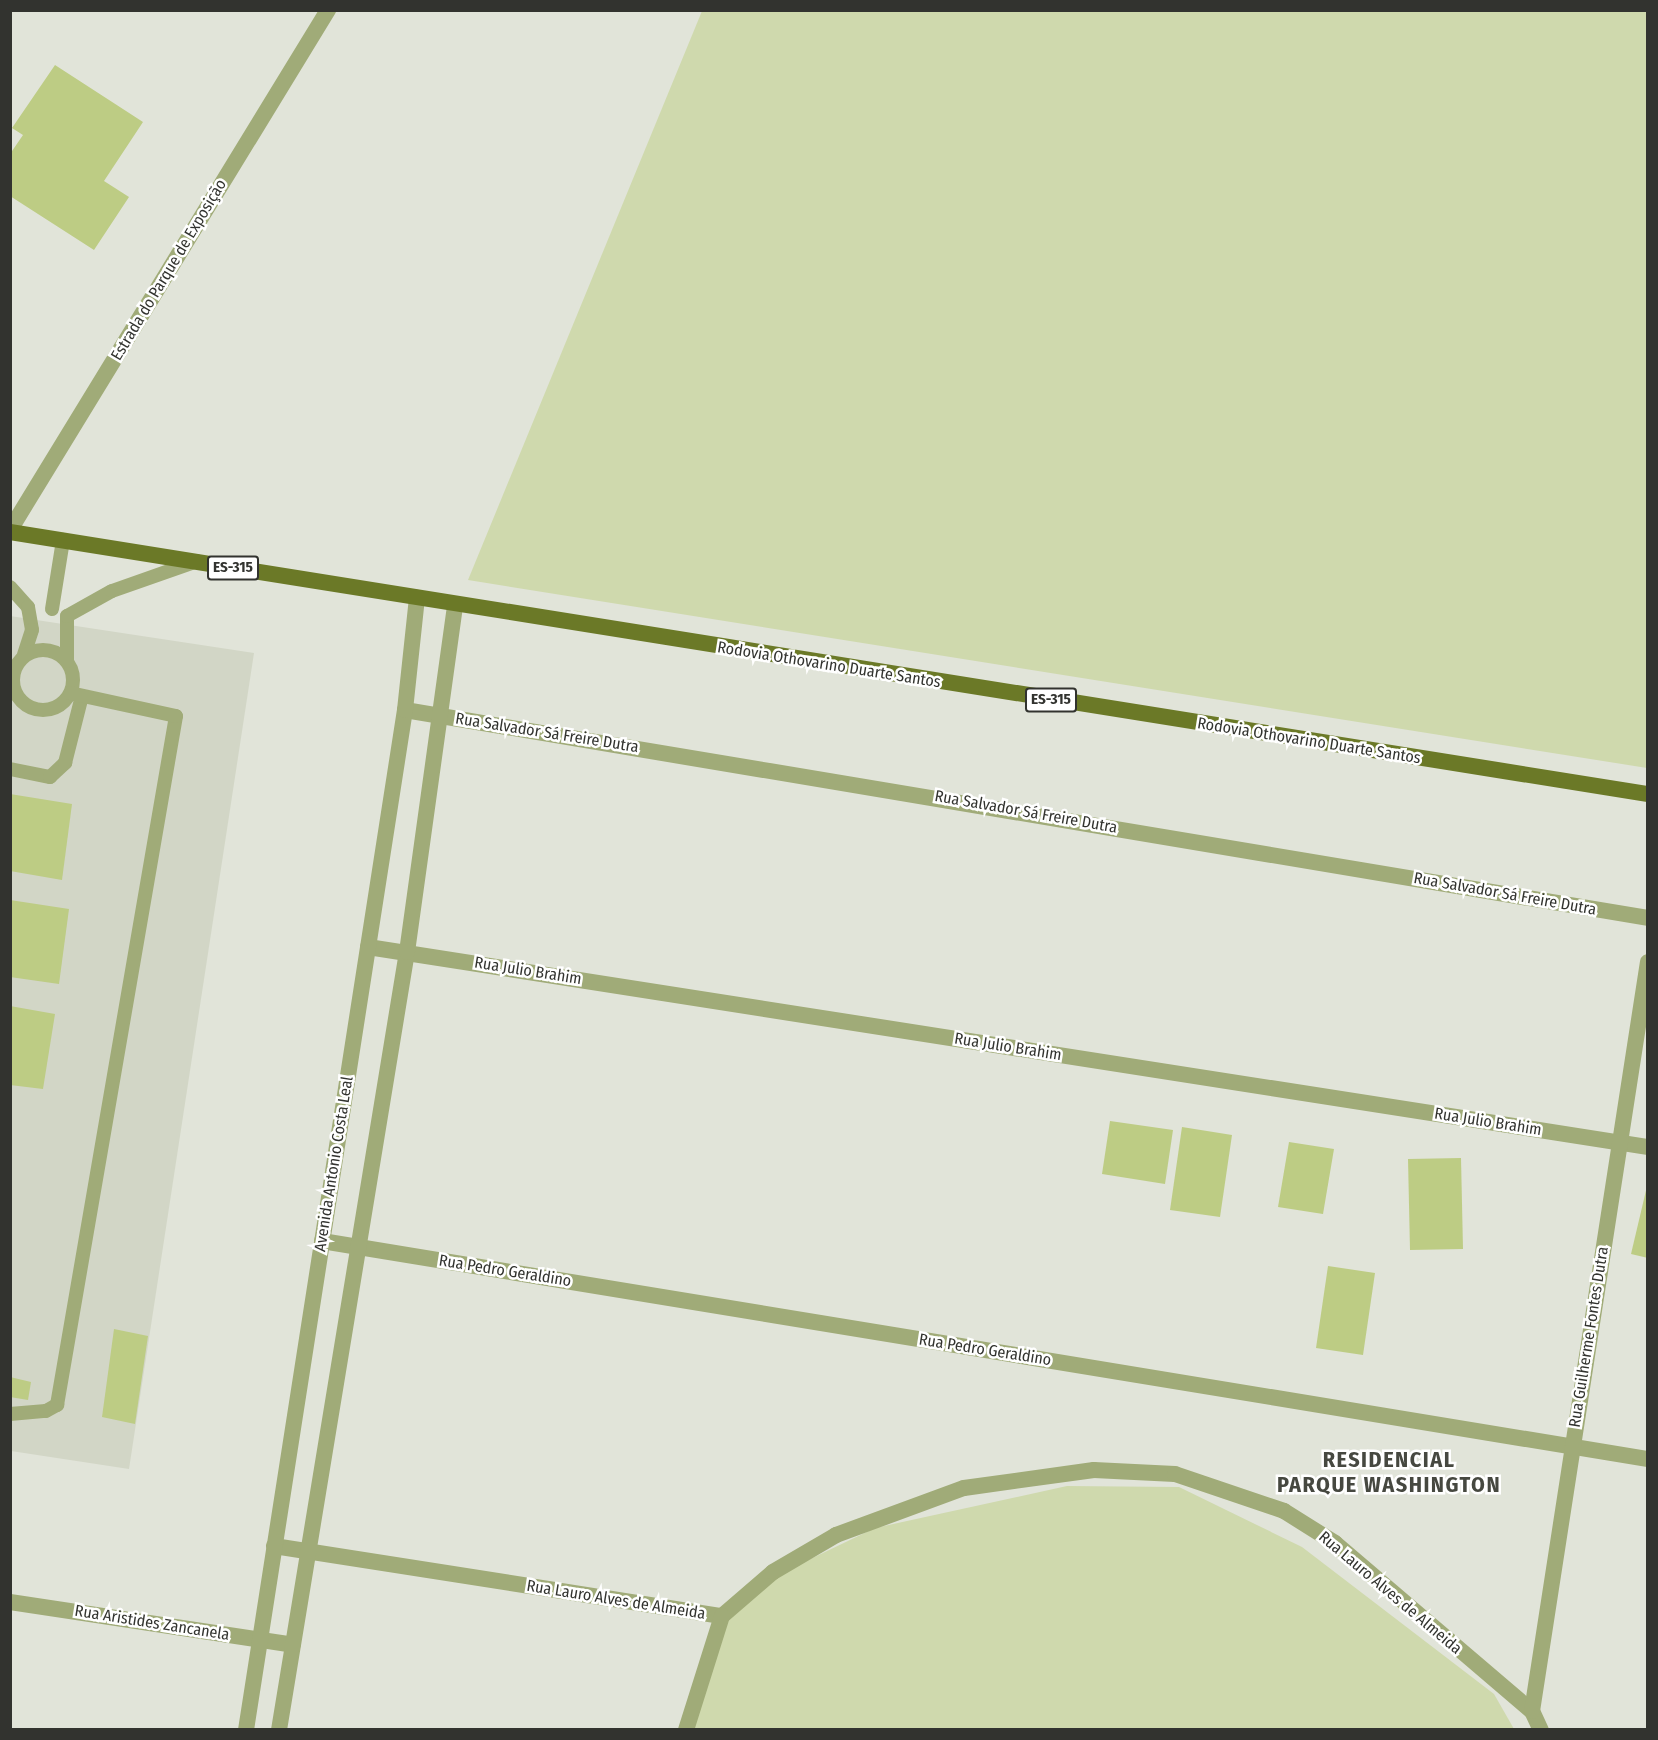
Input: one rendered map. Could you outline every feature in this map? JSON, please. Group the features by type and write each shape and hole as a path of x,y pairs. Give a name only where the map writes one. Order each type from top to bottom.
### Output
{"main road":[{"name":"Rodovia Othovarino Duarte Santos","path":"10,531 455,606 1647,794"}],"street":[{"name":"Estrada do Parque de Exposição","path":"10,531 328,10"},
{"name":"Avenida Antonio Costa Leal","path":"246,1730 405,710 417,598"},
{"path":"279,1730 407,952 455,606"},
{"name":"Rua Salvador Sá Freire Dutra","path":"405,710 1647,918"},
{"name":"Rua Julio Brahim","path":"368,947 1647,1147"},
{"name":"Rua Guilherme Fontes Dutra","path":"1532,1711 1647,962"},
{"name":"Rua Pedro Geraldino","path":"322,1241 1647,1459"},
{"name":"Rua Lauro Alves de Almeida","path":"274,1546 722,1616 773,1572 836,1535 964,1488 1094,1470 1175,1474 1284,1510 1335,1543 1532,1711"},
{"name":"Rua Aristides Zancanela","path":"10,1602 293,1645"},
{"path":"686,1730 722,1616"},
{"path":"1532,1711 1541,1730"}],"lane":[{"path":"52,609 63,540"},
{"path":"28,607 52,609 70,614 112,591 197,561"},
{"path":"10,587 28,607 32,630 24,655 12,675 12,687 19,698 39,710 51,709 76,695 176,716 57,1405 46,1411 10,1414"},
{"path":"10,770 50,777 65,763 76,695 72,672 67,661 65,640 70,614"},
{"path":"24,655 47,650 67,661"}],"shaded area":[{"path":"10,616 254,653 129,1469 11,1451"}],"green space":[{"path":"702,11 1647,11 1647,768 468,580"},
{"path":"1067,1486 1179,1487 1302,1547 1494,1694 1514,1729 688,1730 729,1619 775,1576 875,1528"}],"building":[{"path":"55,65 143,122 104,181 129,197 94,250 10,196 10,154 23,135 12,128"},
{"path":"10,794 72,804 62,880 10,871"},
{"path":"10,900 69,909 59,984 10,977"},
{"path":"10,1006 55,1014 43,1089 10,1085"},
{"path":"1110,1121 1173,1130 1165,1184 1102,1174"},
{"path":"1182,1127 1232,1135 1220,1217 1170,1210"},
{"path":"1289,1142 1334,1149 1323,1214 1278,1207"},
{"path":"1461,1158 1463,1249 1410,1250 1408,1159"},
{"path":"1648,1182 1648,1258 1631,1254"},
{"path":"1328,1266 1375,1273 1363,1355 1316,1348"},
{"path":"114,1329 148,1336 135,1424 102,1417"},
{"path":"10,1377 31,1382 28,1400 10,1397"}],"district":[{"name":"RESIDENCIAL PARQUE WASHINGTON","path":"1389,1472"}]}
